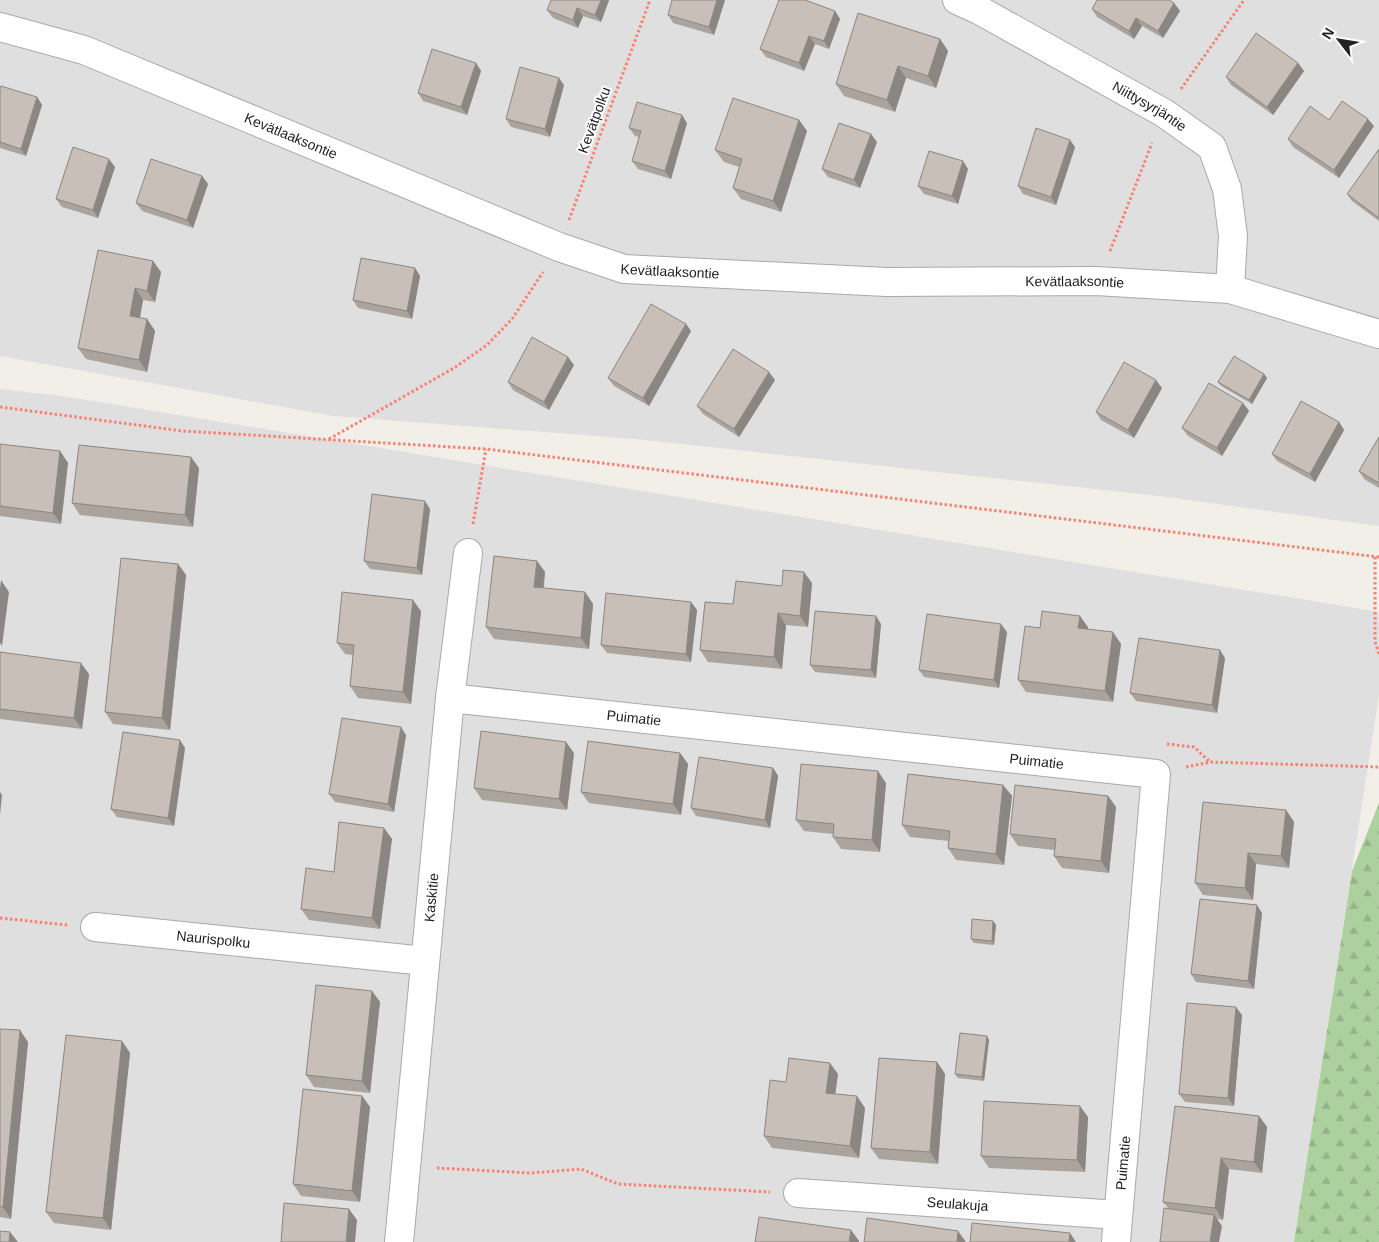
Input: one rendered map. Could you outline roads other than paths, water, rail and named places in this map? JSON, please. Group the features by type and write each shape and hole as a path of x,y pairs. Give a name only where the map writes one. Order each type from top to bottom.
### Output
{"street":[{"name":"Niittysyrjäntie","path":"957,0 979,10 1164,113 1212,147 1228,199 1233,236 1230,289"},
{"name":"Kevätlaaksontie","path":"0,27 84,50 559,247 624,269 886,282 1105,282 1230,289 1379,334"},
{"name":"Kaskitie","path":"399,1242 450,698 468,554"},
{"name":"Puimatie","path":"450,698 1156,774 1116,1242"},
{"name":"Naurispolku","path":"95,927 425,961"},
{"name":"Seulakuja","path":"798,1193 1118,1215"}]}
